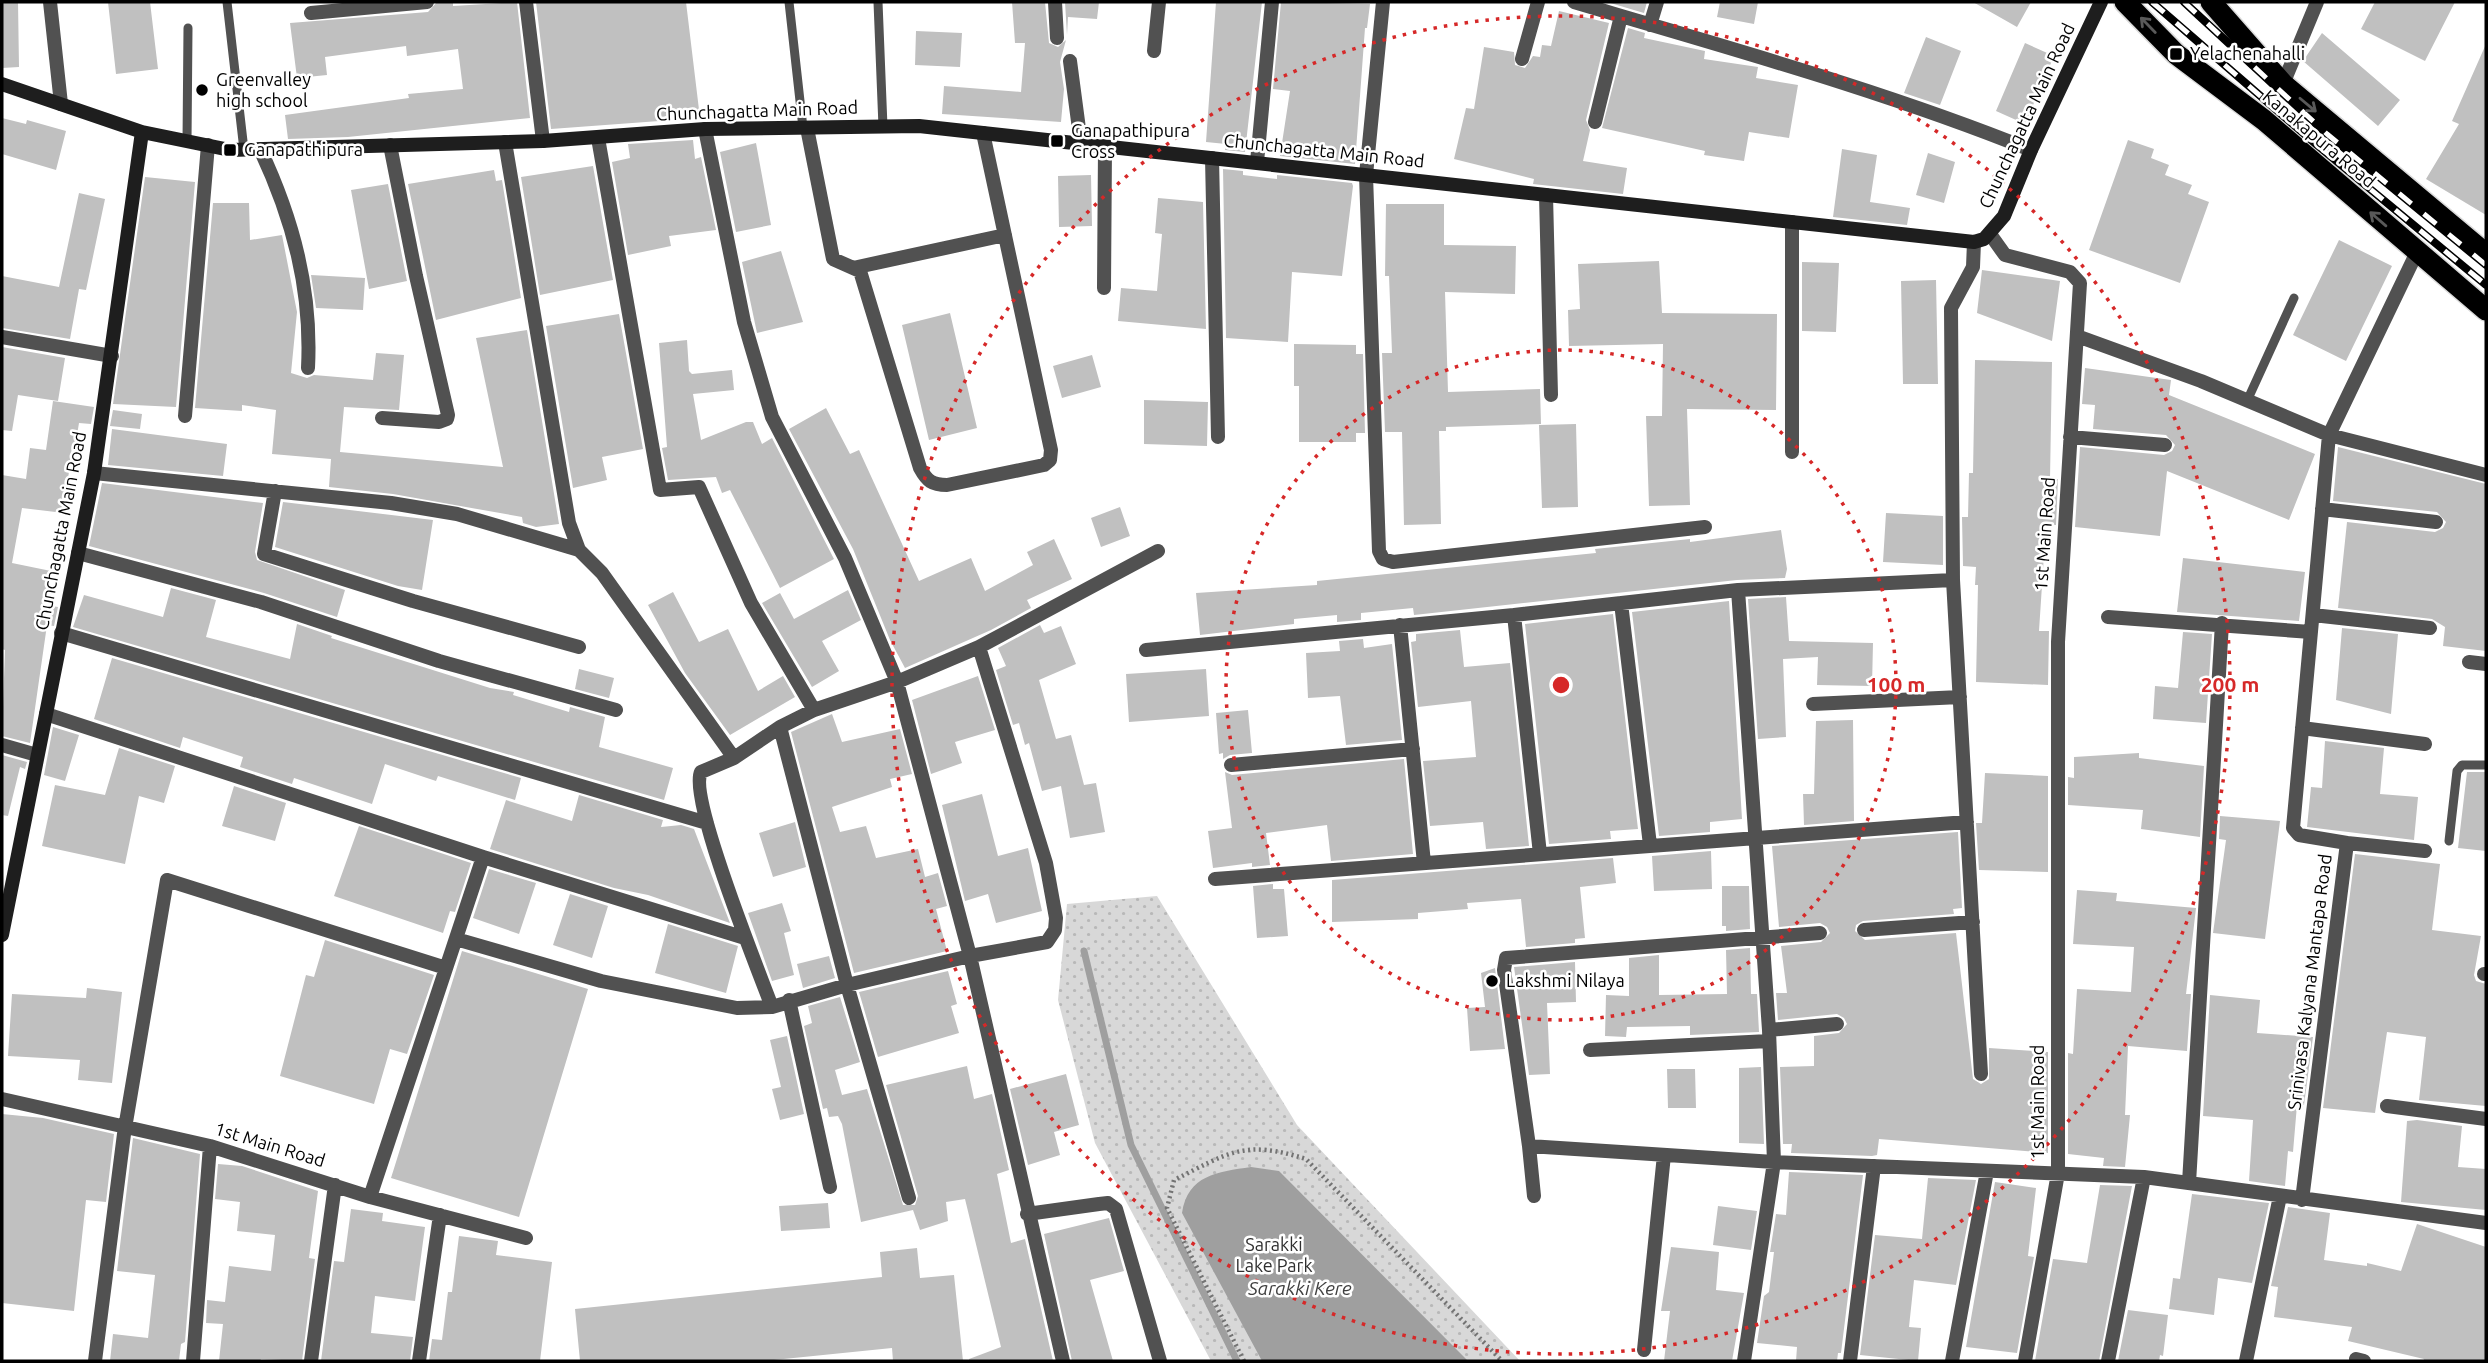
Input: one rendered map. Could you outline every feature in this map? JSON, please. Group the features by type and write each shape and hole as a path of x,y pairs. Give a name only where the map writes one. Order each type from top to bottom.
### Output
{"highway":[{"name":"Kanakapura Road","path":"2125,2 2176,54 2264,120 2486,310"},
{"name":"Kanakapura Road","path":"2211,2 2283,84 2483,245"}],"street":[{"path":"50,2 61,104"},
{"path":"312,13 427,2"},
{"path":"526,2 543,141"},
{"path":"1055,2 1057,38"},
{"path":"1154,51 1159,2"},
{"path":"1257,162 1272,2"},
{"path":"1383,2 1366,175 1379,551 1383,559 1393,562 1705,527"},
{"path":"1522,59 1538,2"},
{"path":"1574,2 1776,60 1942,114 2031,150"},
{"path":"1650,24 1657,2"},
{"name":"Chunchagatta Main Road","path":"2,84 142,132 244,150 543,141 705,129 919,126 1973,242 1990,234 2004,216 2031,150 2101,2"},
{"path":"2283,84 2317,2"},
{"path":"1595,122 1621,16"},
{"path":"1070,61 1081,144"},
{"path":"805,128 833,259 860,271 920,468 927,480 935,485 947,485 1044,465 1050,460 1051,450 983,133"},
{"path":"705,129 744,321 772,417 845,558 897,682 970,956 1027,1214 1063,1361"},
{"name":"Chunchagatta Main Road","path":"2,935 6,890 46,714 94,473 142,132"},
{"path":"598,138 660,490 699,487 751,603 814,710"},
{"path":"505,142 569,523 579,550 602,573 734,758"},
{"path":"184,416 208,145"},
{"path":"382,418 439,422 447,419 448,415 390,145"},
{"path":"1104,288 1105,147"},
{"path":"260,149 294,232 309,318 308,368"},
{"path":"1213,159 1218,437"},
{"path":"1546,195 1551,395"},
{"path":"1791,452 1792,222"},
{"name":"1st Main Road","path":"1529,1146 1774,1161 2058,1173 2058,642 2080,283 2070,272 2005,255 1990,234"},
{"path":"853,268 1004,235"},
{"path":"1973,242 1973,267 1951,308 1953,580 1981,1074"},
{"path":"2329,435 2417,252"},
{"path":"2077,336 2329,435 2486,475"},
{"path":"2,337 112,356"},
{"name":"Srinivasa Kalyana Mantapa Road","path":"2302,1200 2347,843 2299,835 2293,828 2329,435"},
{"path":"2070,437 2165,445"},
{"path":"94,473 391,503 457,514 579,550"},
{"path":"275,491 264,554 579,647"},
{"path":"2322,509 2436,522"},
{"path":"772,1007 745,938 707,823 698,778 708,767 734,758 780,727 814,710 897,682 979,647 1158,551"},
{"path":"78,553 261,601 439,661 616,710"},
{"path":"1146,650 1514,615 1738,590 1953,580"},
{"path":"1738,590 1769,1036 1774,1161 1744,1361"},
{"path":"1621,603 1650,845"},
{"path":"1514,615 1540,854"},
{"path":"2313,615 2430,628"},
{"path":"2108,617 2222,623 2311,632"},
{"path":"2189,1183 2222,623"},
{"path":"1400,625 1424,863"},
{"path":"61,633 707,823"},
{"path":"456,939 601,981 737,1007 772,1007 847,985 970,956 1047,942 1055,930 1056,918 1046,863 979,647"},
{"path":"2469,662 2486,664"},
{"path":"1813,704 1960,697"},
{"path":"46,714 483,857 745,938"},
{"path":"780,727 847,985 909,1198"},
{"path":"2302,728 2425,744"},
{"path":"2,746 37,755"},
{"path":"1231,765 1413,749"},
{"path":"1215,879 1967,822"},
{"path":"2347,843 2425,851"},
{"path":"370,1197 483,857"},
{"path":"95,1361 125,1128 167,880 446,968"},
{"path":"1864,930 1973,922"},
{"path":"1534,1196 1504,970 1506,958 1820,933"},
{"path":"789,1000 830,1187"},
{"path":"1590,1050 1769,1036 1837,1024"},
{"name":"1st Main Road","path":"2,1099 209,1146 370,1197 526,1238"},
{"path":"2387,1106 2486,1119"},
{"path":"193,1361 209,1146"},
{"path":"1644,1350 1664,1155"},
{"path":"1850,1361 1874,1166"},
{"path":"1952,1361 1987,1171"},
{"path":"2025,1361 2058,1173 2144,1177 2486,1223"},
{"path":"2108,1361 2144,1177"},
{"path":"311,1361 335,1185"},
{"path":"2246,1361 2280,1196"},
{"path":"1027,1214 1108,1203 1116,1209 1160,1361"},
{"path":"419,1361 440,1215"}],"lane":[{"path":"227,2 244,150"},
{"path":"789,2 805,128"},
{"path":"878,2 883,127"},
{"path":"187,141 188,28"},
{"path":"2247,401 2294,298"},
{"path":"2449,841 2458,771 2462,765 2486,765"}],"path":[{"path":"1244,1361 1167,1208 1174,1180 1245,1148 1277,1150 1306,1159 1502,1361"}],"green space":[{"name":"Sarakki Lake Park","path":"1157,896 1297,1125 1520,1361 1211,1361 1095,1143 1058,1000 1067,904"}],"water":[{"name":"Sarakki Kere","path":"1251,1167 1279,1171 1468,1361 1262,1361 1182,1213 1185,1200 1198,1183 1216,1174"}],"building":[{"path":"2,2 18,2 19,67 2,68"},
{"path":"108,2 150,2 158,69 116,74"},
{"path":"437,2 453,2 453,6 517,2 530,118 348,137 288,139 285,115 409,98 408,94 463,89 458,49 407,56 406,46 325,57 327,75 297,78 290,23 428,12"},
{"path":"536,2 686,2 700,118 551,129"},
{"path":"1012,2 1045,2 1049,43 1058,47 1066,40 1060,62 1064,89 1061,122 942,114 944,86 1021,92 1025,43 1015,43"},
{"path":"1065,2 1099,2 1097,19 1068,17 1067,35"},
{"path":"1216,2 1262,2 1245,152 1225,150 1226,144 1206,142"},
{"path":"1281,2 1370,4 1365,28 1355,164 1280,156 1290,91 1273,89"},
{"path":"1607,2 1647,2 1644,13"},
{"path":"1720,2 1758,2 1754,24 1717,17"},
{"path":"1973,2 2031,2 2017,27"},
{"path":"2375,2 2455,2 2425,61 2361,29"},
{"path":"1559,11 1609,23 1586,120 1590,130 1583,161 1627,168 1623,194 1533,184 1534,179 1454,159 1466,108 1474,109 1484,47 1514,52 1515,65 1525,68 1533,56 1540,57 1542,45 1551,46"},
{"path":"1628,28 1645,33 1644,38 1705,51 1704,59 1758,67 1756,78 1798,85 1789,138 1749,132 1744,161 1704,155 1705,151 1602,128"},
{"path":"916,31 962,33 960,67 915,65"},
{"path":"2322,33 2400,100 2378,126 2303,61"},
{"path":"1926,37 1961,51 1940,105 1904,93"},
{"path":"2025,43 2054,56 2025,124 1996,111"},
{"path":"2486,44 2486,215 2426,179 2459,124 2452,121"},
{"path":"2,118 26,124 27,120 66,131 56,170 2,154"},
{"path":"693,140 695,159 701,157 716,230 669,236 671,246 628,255 612,162 630,158 628,144"},
{"path":"2128,140 2154,149 2151,158 2169,165 2165,175 2192,185 2188,194 2209,202 2180,283 2089,250"},
{"path":"756,143 771,225 736,232 720,152"},
{"path":"1842,149 1877,155 1870,202 1910,208 1907,225 1833,217"},
{"path":"1928,153 1955,162 1944,203 1916,195"},
{"path":"593,166 613,280 540,295 521,177"},
{"path":"1223,169 1243,171 1243,175 1277,179 1277,175 1352,183 1342,276 1292,272 1288,342 1226,338"},
{"path":"494,170 496,181 502,180 521,298 436,320 408,184"},
{"path":"1091,175 1092,226 1059,227 1058,176"},
{"path":"145,177 195,182 176,407 113,404"},
{"path":"388,184 407,281 369,289 351,190"},
{"path":"79,193 105,199 86,290 79,289 70,339 2,328 2,276 59,287"},
{"path":"1158,198 1203,202 1206,329 1118,321 1121,288 1157,291 1162,234 1155,233"},
{"path":"213,203 249,203 250,240 282,235 297,312 291,373 307,378 314,375 373,380 376,353 404,355 399,410 344,407 340,452 503,467 476,338 527,330 559,524 536,527 523,523 522,517 393,494 329,487 331,459 272,454 276,410 242,405 242,411 195,408"},
{"path":"1386,204 1444,204 1444,245 1516,246 1515,294 1445,292 1448,392 1540,389 1541,424 1446,427 1446,431 1439,431 1441,524 1404,525 1402,432 1385,432 1382,353 1392,353 1389,276 1385,276"},
{"path":"2339,240 2392,266 2346,361 2293,335"},
{"path":"781,251 803,322 757,333 742,262"},
{"path":"1659,261 1662,313 1777,314 1776,410 1687,409 1690,505 1649,506 1646,416 1662,416 1663,344 1569,346 1568,310 1580,309 1578,264"},
{"path":"1802,262 1839,263 1836,332 1802,331"},
{"path":"1982,270 2060,281 2052,341 1977,313"},
{"path":"311,275 365,278 363,310 316,308"},
{"path":"1936,280 1938,384 1903,384 1901,281"},
{"path":"950,313 977,428 929,440 902,325"},
{"path":"619,314 643,449 602,457 607,480 573,488 546,326"},
{"path":"687,340 689,371 692,374 732,370 734,390 693,394 701,440 746,422 753,422 762,444 772,438 834,559 780,588 730,490 722,493 716,477 668,480 662,448 667,447 659,343"},
{"path":"1294,344 1356,345 1356,354 1363,354 1365,433 1356,433 1356,442 1299,442 1299,386 1294,386"},
{"path":"2,347 65,358 58,401 18,395 12,431 2,430"},
{"path":"1092,355 1101,387 1062,398 1053,366"},
{"path":"1975,360 2052,362 2050,479 2058,479 2056,525 2046,524 2039,631 2049,631 2048,685 1976,682 1978,585 1975,585 1976,567 1963,566 1962,517 1968,517 1969,473 1973,473"},
{"path":"2085,368 2171,380 2169,395 2315,454 2289,520 2167,471 2160,536 2075,527 2080,447 2164,455 2172,451 2175,445 2166,435 2093,429 2095,405 2082,404"},
{"path":"1144,400 1208,402 1207,446 1144,444"},
{"path":"53,401 94,407 91,424 79,423 75,447 72,446 64,513 22,508 12,563 51,571 45,605 58,607 54,626 47,625 30,743 2,736 5,650 2,649 2,475 26,479 30,448 46,450"},
{"path":"826,408 850,454 859,450 919,581 971,558 985,591 1033,565 1027,552 1054,539 1072,579 1027,600 1031,608 991,630 905,668 890,640 853,549 789,429"},
{"path":"113,410 142,414 140,429 110,426"},
{"path":"1576,424 1578,507 1542,508 1539,425"},
{"path":"112,429 227,444 223,476 108,465"},
{"path":"2338,447 2486,484 2486,651 2443,646 2445,627 2432,619 2338,608 2347,522 2435,532 2443,528 2446,522 2437,512 2333,501"},
{"path":"102,483 263,503 255,552 257,560 345,590 337,617 264,593 89,546"},
{"path":"283,502 433,520 422,590 398,586 275,547"},
{"path":"1120,507 1130,536 1101,547 1091,518"},
{"path":"1886,513 1943,516 1943,565 1883,562"},
{"path":"1781,530 1787,569 1785,578 1737,580 1414,615 1413,608 1361,613 1361,620 1337,622 1337,615 1294,619 1294,624 1200,635 1196,593 1317,585 1317,581 1596,553 1595,549 1690,539 1690,542"},
{"path":"2183,558 2305,572 2299,621 2177,612"},
{"path":"171,588 216,600 206,637 290,659 297,624 332,636 331,638 490,688 514,692 513,695 569,712 570,707 605,717 599,747 673,768 664,800 73,627 84,595 163,617"},
{"path":"848,590 861,620 822,641 839,671 812,687 762,603 780,593 794,619"},
{"path":"673,592 699,642 728,629 758,691 783,676 795,697 730,735 685,673 648,605"},
{"path":"1786,597 1789,641 1873,643 1872,686 1817,685 1818,657 1783,659 1786,737 1758,739 1748,599"},
{"path":"1729,601 1742,819 1710,822 1710,832 1659,836 1632,612"},
{"path":"1613,614 1638,829 1610,831 1611,839 1549,844 1525,624"},
{"path":"1040,625 1044,633 1061,626 1076,664 1039,680 1056,739 1071,735 1084,785 1096,783 1105,832 1070,838 1061,786 1042,791 1029,743 1025,745 1019,723 1013,725 996,670 1006,666 998,648"},
{"path":"2342,628 2398,634 2391,714 2336,700"},
{"path":"1460,630 1464,667 1510,663 1529,846 1486,849 1483,822 1430,826 1423,761 1476,757 1471,701 1418,707 1411,642 1416,641 1416,634"},
{"path":"2183,632 2212,634 2206,723 2153,719 2155,686 2178,688"},
{"path":"1363,639 1364,648 1392,644 1402,740 1346,745 1340,696 1308,698 1306,653 1340,651 1339,641"},
{"path":"112,658 521,778 515,800 438,776 436,781 385,764 372,804 294,778 292,784 240,767 243,757 183,737 180,748 94,719"},
{"path":"579,669 614,678 609,698 575,689"},
{"path":"1206,669 1209,716 1129,722 1126,674"},
{"path":"978,676 995,730 955,742 962,763 931,774 912,700"},
{"path":"1248,710 1252,753 1230,755 1223,759 1223,753 1219,754 1216,713"},
{"path":"832,714 842,742 900,729 912,774 890,779 892,787 832,807 840,832 866,826 876,858 918,849 925,877 938,873 947,906 936,909 947,951 854,973 791,732"},
{"path":"1853,720 1854,821 1804,825 1803,794 1814,794 1816,721"},
{"path":"53,727 79,735 65,781 44,775"},
{"path":"2325,741 2384,748 2380,794 2418,797 2414,840 2307,827 2311,787 2322,788"},
{"path":"119,748 175,766 164,803 139,796 125,864 42,846 55,785 105,795"},
{"path":"2139,753 2139,758 2204,766 2200,837 2141,829 2143,810 2068,805 2068,777 2074,778 2074,757"},
{"path":"2,755 27,762 25,769 20,767 8,816 2,815"},
{"path":"1404,759 1413,854 1331,861 1327,825 1266,833 1270,865 1252,867 1252,863 1213,868 1208,831 1232,828 1225,772 1232,775"},
{"path":"2467,772 2486,772 2486,851 2458,848"},
{"path":"1985,773 2048,776 2048,872 1979,870 1976,823 1982,823"},
{"path":"234,786 286,803 275,841 222,826"},
{"path":"982,794 998,856 1028,848 1042,911 996,923 988,894 965,901 942,805"},
{"path":"579,795 663,820 661,827 681,825 694,829 730,923 648,895 614,888 490,849 506,800 572,821"},
{"path":"2220,816 2280,821 2265,939 2213,933 2226,840 2219,839"},
{"path":"795,822 806,867 773,877 759,833"},
{"path":"359,826 471,863 455,912 450,911 443,933 334,896"},
{"path":"1958,832 1962,908 1953,909 1954,914 1863,921 1856,925 1855,931 1865,940 1956,933 1973,1079 1981,1084 1989,1079 1989,1048 2048,1052 2048,1153 1879,1139 1877,1155 1872,1156 1791,1153 1792,1144 1783,1144 1780,1067 1814,1066 1814,1036 1839,1033 1847,1024 1844,1018 1837,1014 1778,1020 1776,993 1787,993 1781,946 1821,942 1830,933 1827,927 1820,923 1779,927 1772,846"},
{"path":"1711,851 1712,889 1654,891 1652,856"},
{"path":"2355,854 2440,864 2432,930 2481,936 2474,975 2476,981 2486,984 2486,1106 2419,1100 2426,1037 2387,1032 2375,1113 2323,1108"},
{"path":"1613,858 1616,883 1580,887 1585,938 1575,939 1575,943 1526,947 1521,899 1467,903 1468,909 1418,913 1418,919 1332,922 1332,880"},
{"path":"489,869 536,883 519,934 473,918"},
{"path":"1273,884 1273,889 1284,889 1288,936 1257,938 1253,886"},
{"path":"1722,886 1749,886 1750,929 1726,931 1726,926 1722,926"},
{"path":"2077,890 2117,893 2116,901 2196,908 2186,994 2191,994 2187,1051 2128,1046 2125,1115 2130,1115 2125,1167 2103,1166 2104,1158 2068,1154 2068,1053 2073,1054 2077,989 2131,992 2134,947 2073,944"},
{"path":"570,894 608,906 592,958 553,945"},
{"path":"782,903 791,931 784,933 794,975 772,981 748,913"},
{"path":"668,924 738,946 726,993 655,973"},
{"path":"325,940 434,975 407,1054 390,1049 374,1104 280,1076 306,975 314,977"},
{"path":"1750,948 1751,994 1757,994 1759,1032 1690,1035 1690,1026 1627,1027 1626,1037 1605,1036 1606,995 1629,996 1629,958 1659,955 1659,995 1727,994 1726,950"},
{"path":"462,951 588,989 519,1217 391,1178"},
{"path":"829,956 835,978 803,988 797,964"},
{"path":"1575,962 1576,1002 1547,1003 1550,1074 1529,1075 1514,967"},
{"path":"1495,968 1505,1049 1470,1051 1467,1008 1485,1007 1481,973"},
{"path":"948,971 957,1004 951,1006 959,1033 878,1057 859,992"},
{"path":"87,988 122,992 112,1083 78,1080 80,1060 8,1056 12,994 86,998"},
{"path":"2210,995 2260,1000 2257,1033 2313,1037 2304,1105 2297,1105 2293,1152 2288,1151 2285,1186 2249,1181 2253,1120 2203,1116"},
{"path":"840,997 860,1062 835,1070 842,1095 867,1089 903,1205 915,1205 918,1196 886,1085 967,1066 974,1099 992,1094 1009,1170 997,1174 1011,1243 1025,1239 1053,1361 969,1361 1001,1347 965,1199 946,1202 948,1221 920,1230 913,1210 861,1222 842,1124 838,1116 829,1117 827,1108 823,1109 804,1026 812,1023 808,1006"},
{"path":"787,1036 804,1114 780,1120 772,1089 781,1087 770,1040"},
{"path":"1761,1067 1764,1144 1739,1143 1739,1068"},
{"path":"1667,1069 1695,1069 1696,1108 1668,1108"},
{"path":"1066,1074 1079,1125 1054,1132 1060,1155 1028,1165 1010,1089"},
{"path":"2,1114 43,1118 114,1134 106,1202 86,1200 74,1311 2,1303"},
{"path":"2407,1121 2462,1126 2458,1167 2486,1169 2486,1210 2401,1202"},
{"path":"133,1138 200,1154 185,1342 181,1344 179,1361 110,1361 113,1334 148,1338 155,1275 117,1271"},
{"path":"218,1164 242,1166 318,1191 309,1258 315,1259 302,1361 219,1361 223,1324 206,1323 207,1300 225,1302 229,1266 271,1271 275,1235 237,1231 240,1202 215,1199"},
{"path":"1789,1172 1863,1175 1841,1353 1838,1353 1837,1361 1796,1361 1797,1347 1757,1343 1764,1296 1769,1292 1774,1252 1770,1252 1776,1214 1786,1215"},
{"path":"1928,1178 1976,1180 1956,1285 1914,1280 1909,1327 1921,1328 1918,1361 1860,1355 1875,1235 1922,1239"},
{"path":"1995,1182 2036,1188 2028,1256 2034,1257 2017,1353 1966,1347"},
{"path":"2100,1185 2132,1186 2099,1361 2035,1361 2053,1259 2087,1263"},
{"path":"2192,1194 2269,1203 2252,1283 2218,1278 2214,1315 2169,1309 2173,1278 2180,1279"},
{"path":"828,1203 830,1228 781,1231 779,1206"},
{"path":"1718,1206 1757,1211 1751,1250 1713,1245"},
{"path":"2288,1207 2330,1213 2324,1260 2367,1266 2367,1263 2401,1271 2417,1224 2486,1247 2486,1361 2423,1361 2424,1359 2348,1341 2352,1327 2274,1317 2278,1287 2271,1286"},
{"path":"351,1209 383,1213 382,1221 425,1227 415,1301 375,1296 371,1333 413,1337 410,1361 321,1361 334,1261 344,1262"},
{"path":"1109,1218 1124,1271 1090,1280 1113,1361 1072,1361 1044,1234"},
{"path":"459,1236 498,1241 496,1255 552,1262 540,1361 429,1361 432,1339 442,1340 448,1292 452,1292"},
{"path":"1671,1247 1719,1252 1716,1290 1744,1293 1732,1361 1664,1361 1670,1311 1661,1311"},
{"path":"917,1248 920,1278 954,1275 963,1361 893,1361 892,1348 764,1361 580,1361 575,1309 882,1277 880,1252"},
{"path":"2128,1310 2168,1315 2163,1356 2160,1355 2159,1361 2118,1361"}],"waterway":[{"path":"1084,951 1131,1145 1237,1361"}],"railway":[{"path":"2152,2 2317,145 2486,285"},
{"path":"2184,2 2327,134 2486,265"}],"place":[{"name":"Yelachenahalli","path":"2176,54"},
{"name":"Greenvalley high school","path":"202,90"},
{"name":"Ganapathipura Cross","path":"1057,141"},
{"name":"Ganapathipura","path":"230,150"},
{"name":"Lakshmi Nilaya","path":"1492,981"}]}
